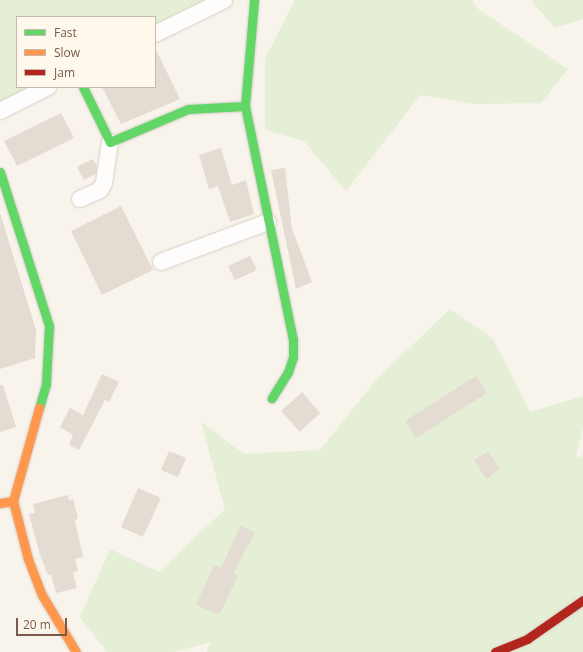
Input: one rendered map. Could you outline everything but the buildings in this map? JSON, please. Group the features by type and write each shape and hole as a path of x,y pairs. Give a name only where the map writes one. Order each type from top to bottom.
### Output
{"street":[{"path":"156,34 224,0"},
{"path":"254,0 245,106 293,338 293,357 288,372 272,398"},
{"path":"0,111 46,88"},
{"path":"80,199 100,190 104,183 110,142 83,88"},
{"path":"110,142 188,109 245,106"},
{"path":"0,172 48,326 46,384 13,501 28,560 42,595 76,652"},
{"path":"161,262 268,222"},
{"path":"0,503 13,501"},
{"path":"495,652 528,639 583,600"}],"green space":[{"path":"0,0 235,0 156,38 156,16 16,16 16,88 49,88 0,111"},
{"path":"295,0 472,0 478,9 568,69 541,103 474,104 420,95 346,191 304,141 265,130 265,59"},
{"path":"531,0 583,0 583,19 555,28"},
{"path":"450,309 493,339 530,412 583,396 583,428 576,456 583,457 583,652 206,652 212,642 174,652 107,652 80,617 110,549 159,572 225,509 201,422 244,454 320,450 376,380"}],"traffic: fast":[{"path":"83,88 110,142 188,109 245,106 254,0"},
{"path":"245,106 293,339 293,357 288,372 272,398"},
{"path":"0,172 49,326 46,384 39,408"}],"traffic: slow":[{"path":"13,501 39,408"},
{"path":"0,503 13,501 28,559 42,595 76,652"}],"traffic: jam":[{"path":"495,652 527,639 583,600"}]}
